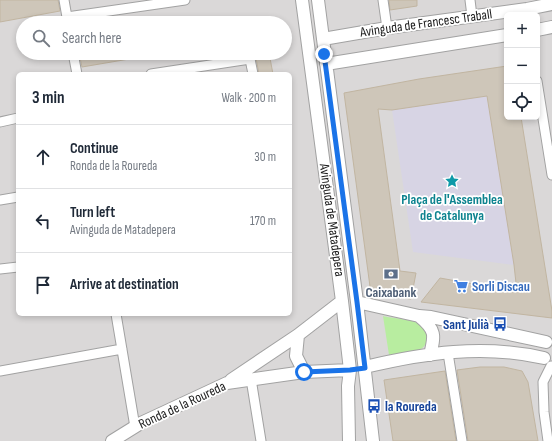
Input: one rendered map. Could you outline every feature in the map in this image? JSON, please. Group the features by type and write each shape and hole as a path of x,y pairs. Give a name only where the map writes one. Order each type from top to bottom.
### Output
{"street":[{"path":"64,0 67,16"},
{"path":"91,16 185,0"},
{"name":"Avinguda de Matadepera","path":"302,0 350,370 348,386 349,441"},
{"name":"Avinguda de Matadepera","path":"318,0 374,441"},
{"path":"383,0 387,28"},
{"path":"470,0 472,16"},
{"name":"Avinguda de Francesc Traball","path":"527,12 548,3"},
{"name":"Avinguda de Francesc Traball","path":"323,39 472,16 504,14"},
{"path":"540,29 552,27"},
{"name":"Avinguda de Francesc Traball","path":"326,64 504,35"},
{"path":"74,60 77,72"},
{"path":"164,72 243,60"},
{"path":"250,60 253,72"},
{"path":"538,84 552,175"},
{"path":"0,122 16,118"},
{"path":"0,200 16,197"},
{"path":"0,269 16,267"},
{"path":"227,382 298,335 342,301 357,302 419,316 549,340 543,350 549,364 543,382 544,412 548,441"},
{"path":"116,316 135,427"},
{"path":"419,316 428,324 433,332 434,340 430,355"},
{"path":"298,335 296,356 304,372"},
{"path":"0,371 122,349"},
{"path":"350,370 412,357 470,350 528,355 549,364"},
{"path":"448,353 462,441"},
{"name":"Ronda de la Roureda","path":"112,441 135,427 227,382 304,372 350,370"},
{"path":"251,379 262,441"}],"shaded area":[{"path":"0,0 552,0 552,441 0,441"},
{"name":"Plaça de l'Assemblea de Catalunya","path":"487,96 514,265 413,252 392,110"}],"green space":[{"path":"383,316 413,321 422,325 427,335 426,343 419,350 407,354 389,355"}],"building":[{"path":"0,0 58,0 60,11 33,16 16,16 16,19 0,22"},
{"path":"389,0 417,0 417,6 390,10"},
{"path":"80,60 123,60 82,67"},
{"path":"256,60 270,60 273,72 259,72"},
{"path":"504,66 504,120 521,120 552,318 421,302 440,278 517,292 487,96 392,110 378,109 400,271 416,273 411,299 371,294 344,93 419,79"},
{"path":"480,367 504,367 522,371 528,382 538,441 468,441 457,370"},
{"path":"445,371 456,441 393,441 384,380"}],"place":[{"name":"Plaça de l'Assemblea de Catalunya","path":"452,181"},
{"name":"Caixabank","path":"391,274"},
{"name":"Sorli Discau","path":"461,286"},
{"name":"Sant Julià","path":"500,324"},
{"name":"la Roureda","path":"374,406"}],"route":[{"path":"304,372 365,368 324,54"}]}
